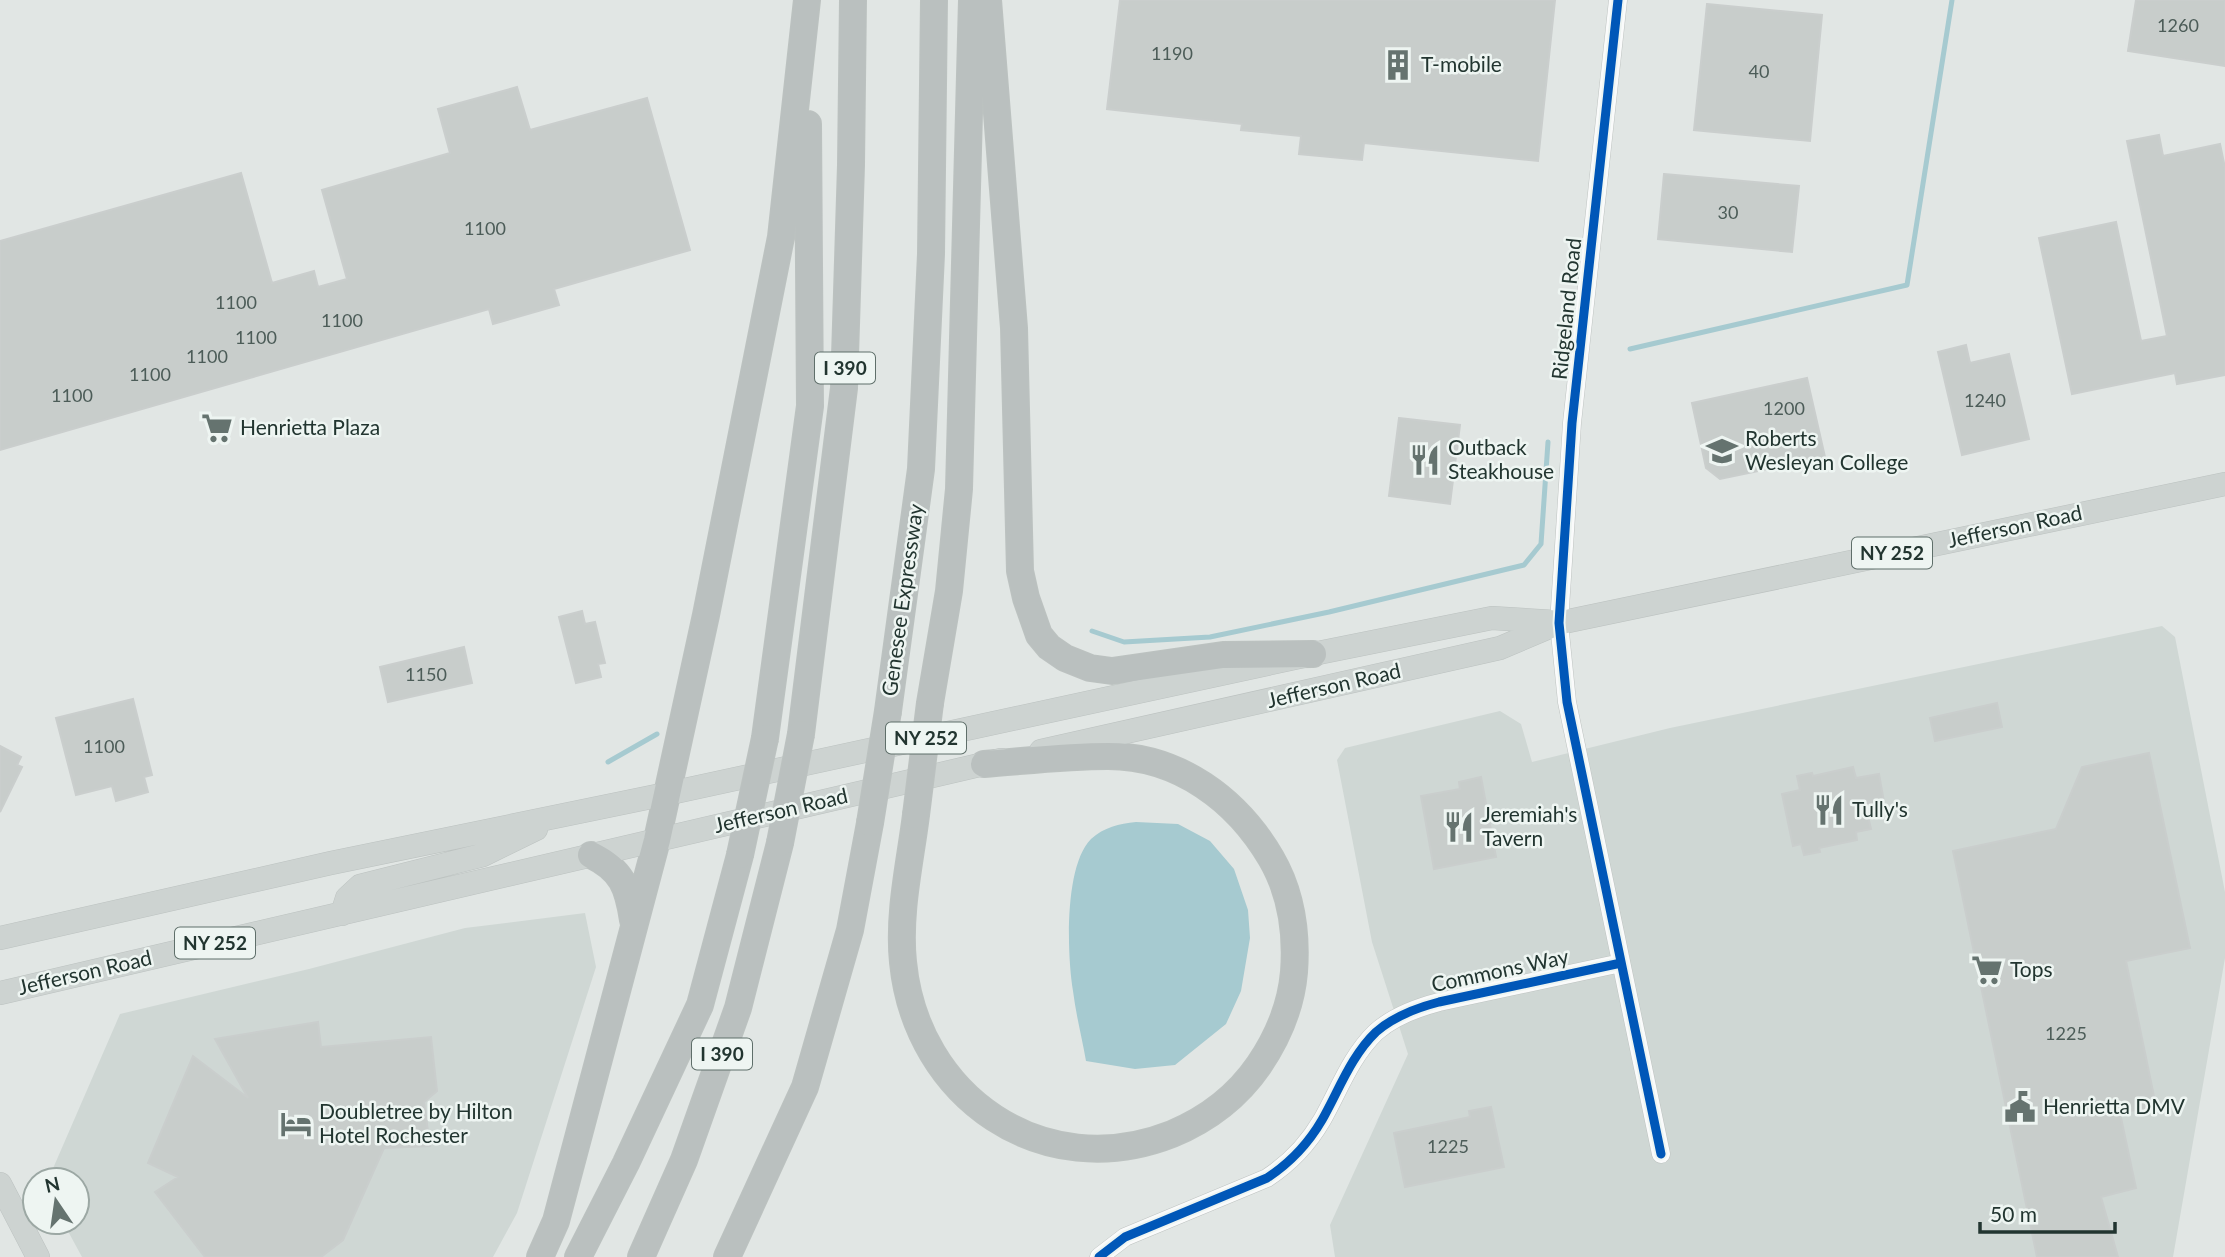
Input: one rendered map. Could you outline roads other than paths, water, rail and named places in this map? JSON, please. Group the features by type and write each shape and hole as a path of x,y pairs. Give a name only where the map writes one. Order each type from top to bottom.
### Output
{"highway":[{"path":"578,1257 626,1163 700,1005 740,855 765,738 810,406 807,0"},
{"path":"540,1257 556,1221 657,840 706,615 782,237 807,0"},
{"name":"I 390","path":"641,1257 684,1160 738,1008 780,843 801,734 844,388 853,0"},
{"name":"Genesee Expressway","path":"727,1257 805,1087 850,930 870,822 921,469 931,254 934,0"},
{"path":"972,0 959,489 949,592 930,703 901,927 903,963 909,997 917,1025 948,1078 988,1115 1018,1131 1074,1148 1112,1149 1146,1144 1182,1130 1214,1112 1236,1094 1268,1051 1290,1003 1294,978 1295,926 1288,897 1280,873 1250,825 1228,802 1202,784 1168,767 1146,760 1111,756 984,764"},
{"path":"988,0 1014,328 1020,571 1039,635 1049,648 1065,658 1090,668 1112,671 1223,655 1313,654"},
{"path":"591,855 614,870 625,884 634,926"},
{"path":"747,1257 805,1087"}],"main road":[{"name":"Jefferson Road","path":"0,993 984,764 1500,648 1559,622 2225,484"},
{"name":"Jefferson Road","path":"0,937 331,863 666,794 1313,654 1492,618 1559,622"},
{"path":"342,914 347,898 360,886 483,855 568,814"},
{"path":"0,1184 38,1257"}],"street":[{"name":"Ridgeland Road","path":"1559,622 1572,423 1618,0"},
{"path":"1559,622 1567,702 1661,1154"},
{"name":"Commons Way","path":"1099,1257 1125,1237 1267,1178 1285,1166 1305,1146 1321,1122 1357,1053 1394,1019 1439,1002 1621,963"}],"water":[{"path":"1136,822 1178,824 1210,841 1234,869 1248,910 1250,938 1241,991 1226,1024 1175,1065 1135,1069 1086,1061 1073,991 1069,934 1072,889 1082,852 1091,839 1106,829"}],"waterway":[{"path":"1630,349 1907,285 1952,0"},
{"path":"1092,631 1124,642 1210,637 1329,612 1524,565 1541,544 1548,442"},
{"path":"608,762 657,734"}],"place":[{"name":"T-mobile","path":"1398,65"},
{"name":"Henrietta Plaza","path":"217,428"},
{"name":"Roberts Wesleyan College","path":"1722,451"},
{"name":"Outback Steakhouse","path":"1425,460"},
{"name":"Tully's","path":"1829,810"},
{"name":"Jeremiah's Tavern","path":"1459,827"},
{"name":"Tops","path":"1987,970"},
{"name":"Henrietta DMV","path":"2020,1107"},
{"name":"Doubletree by Hilton Hotel Rochester","path":"296,1124"}]}
